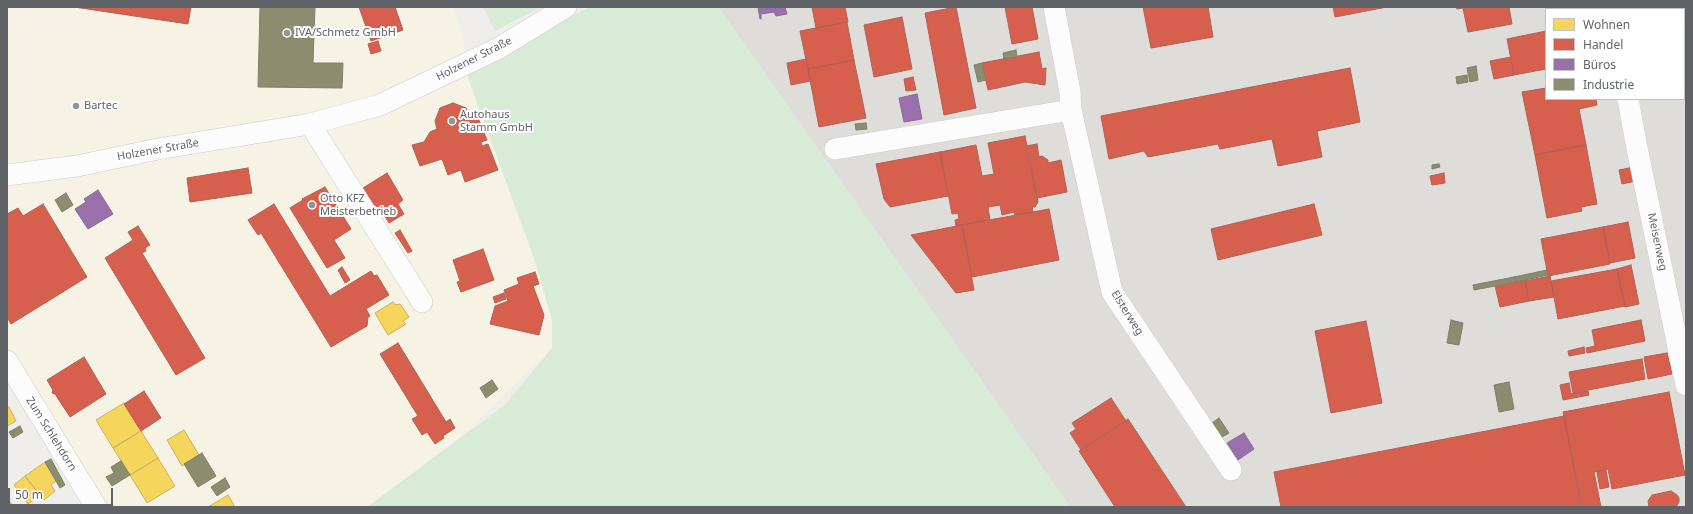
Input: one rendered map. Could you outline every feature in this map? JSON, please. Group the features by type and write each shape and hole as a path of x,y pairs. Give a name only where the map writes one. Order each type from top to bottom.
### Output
{"street":[{"name":"Holzener Straße","path":"7,175 77,166 158,149 310,124 380,105 499,48 566,7"},
{"name":"Elsterweg","path":"1054,7 1070,92 1071,110 1112,292 1231,470"},
{"name":"Meisenweg","path":"1628,100 1686,385"},
{"path":"835,149 1071,110"},
{"path":"310,124 422,302"},
{"name":"Zum Schlehdorn","path":"7,361 13,385 96,507"}],"shaded area":[{"path":"7,7 453,7 484,113 557,320 552,348 468,430 369,507 99,507 7,361"},
{"path":"718,7 1686,7 1686,507 1070,507"}],"green space":[{"path":"483,7 541,7 495,31"},
{"path":"589,7 718,7 1070,507 367,507 505,405 552,348 552,320 536,264 467,75"}],"building: Wohnen":[{"path":"393,302 395,305 400,304 409,317 403,321 406,324 388,335 375,313"},
{"path":"124,403 141,431 113,448 96,420"},
{"path":"7,407 9,407 16,421 7,426"},
{"path":"184,430 199,455 182,466 167,440"},
{"path":"141,431 158,458 130,475 113,448"},
{"path":"158,458 175,486 147,503 130,475"},
{"path":"45,462 56,481 51,485 55,491 44,500 25,476"},
{"path":"25,476 38,493 33,497 35,499 28,504 14,485"},
{"path":"228,495 235,507 208,507"},
{"path":"7,498 14,507 7,507"}],"building: Handel":[{"path":"74,7 191,7 188,24"},
{"name":"IVA/Schmetz GmbH","path":"359,7 395,7 403,30 371,41"},
{"path":"812,7 845,7 848,22 816,28"},
{"path":"956,7 976,108 944,115 925,13"},
{"path":"1005,7 1032,7 1038,39 1012,44"},
{"path":"1143,7 1208,7 1213,37 1151,48"},
{"path":"1333,7 1387,7 1335,17"},
{"path":"1456,7 1509,7 1512,24 1468,32 1463,8 1457,9"},
{"path":"902,17 912,69 874,77 864,25"},
{"path":"847,22 854,60 808,69 800,31"},
{"path":"1545,31 1545,69 1514,75 1507,39"},
{"path":"378,41 381,51 371,54 368,44"},
{"path":"1039,52 1042,69 1046,68 1045,85 1025,82 988,90 982,63"},
{"path":"1511,57 1514,75 1494,79 1490,61"},
{"path":"806,59 810,81 791,85 787,63"},
{"path":"854,60 866,118 819,127 808,69"},
{"path":"1350,68 1360,122 1317,131 1322,157 1278,166 1272,139 1220,149 1218,144 1148,157 1144,151 1109,159 1101,116"},
{"path":"913,77 916,90 906,91 904,79"},
{"path":"1545,88 1545,100 1596,100 1597,105 1579,109 1586,145 1535,155 1522,92"},
{"path":"453,103 466,108 468,113 471,114 472,120 478,118 487,140 481,142 482,146 488,144 498,170 465,182 461,170 448,175 442,159 420,166 412,145 424,142 430,132 437,129 435,121 440,108"},
{"path":"1025,136 1038,202 1035,207 1032,207 1033,212 1015,215 1014,212 1002,215 1000,205 988,207 990,220 956,226 955,220 959,219 958,213 952,214 940,152 976,145 982,176 994,174 988,143"},
{"path":"1037,144 1039,157 1042,156 1048,160 1048,163 1061,160 1067,192 1037,198 1026,146"},
{"path":"1586,145 1597,204 1581,207 1582,211 1547,218 1535,155"},
{"path":"940,152 948,196 890,207 884,199 876,164"},
{"path":"1634,167 1636,181 1622,184 1619,170"},
{"path":"248,168 252,193 190,202 187,178"},
{"path":"387,173 403,200 398,204 404,214 389,223 383,213 380,215 363,188"},
{"path":"1444,173 1445,183 1432,185 1430,176"},
{"path":"325,187 351,229 334,240 345,258 327,268 290,208 303,200 302,199"},
{"path":"43,204 87,277 11,324 7,317 7,214 18,208 23,216"},
{"path":"274,204 330,296 371,271 374,276 377,275 389,295 366,309 370,316 368,317 367,326 331,347 261,233 258,235 248,220"},
{"path":"1314,204 1322,235 1218,260 1211,229"},
{"path":"1049,209 1059,260 972,277 962,225"},
{"path":"1628,222 1635,258 1610,263 1603,227"},
{"path":"962,225 974,290 956,293 911,235"},
{"path":"138,226 150,245 145,248 146,251 142,253 205,358 176,375 105,258 133,240 128,232"},
{"path":"1603,227 1610,264 1548,276 1541,239"},
{"path":"400,230 412,251 408,253 395,233"},
{"path":"483,249 494,280 461,292 457,282 460,281 453,260"},
{"path":"1631,265 1639,304 1625,307 1617,269"},
{"path":"342,267 350,280 345,283 338,270"},
{"path":"1617,269 1625,306 1558,319 1551,281"},
{"path":"535,272 539,284 533,286 544,315 539,335 490,324 495,306 508,301 504,290 519,284 517,278"},
{"path":"1550,276 1554,297 1529,301 1525,281"},
{"path":"1525,280 1529,301 1500,307 1495,286"},
{"path":"504,293 506,299 495,303 493,297"},
{"path":"1641,320 1645,341 1587,353 1586,348 1595,346 1592,330"},
{"path":"1366,321 1382,403 1331,413 1315,331"},
{"path":"398,343 446,422 450,419 455,428 443,436 444,438 435,444 427,432 422,435 412,419 418,416 380,354"},
{"path":"1584,347 1585,353 1569,356 1568,351"},
{"path":"1667,353 1672,374 1648,379 1644,357"},
{"path":"84,357 106,394 70,417 55,394 52,393 53,390 47,380"},
{"path":"1642,359 1645,379 1573,393 1569,372"},
{"path":"1569,383 1571,394 1588,391 1589,395 1563,400 1560,385"},
{"path":"144,391 161,418 141,431 124,404"},
{"path":"1669,392 1685,475 1612,489 1608,469 1594,472 1601,507 1582,507 1563,412"},
{"path":"1111,398 1126,421 1081,450 1070,433 1076,429 1072,423"},
{"path":"1564,416 1581,507 1281,507 1274,472"},
{"path":"1128,419 1186,507 1115,507 1079,451"},
{"path":"1606,470 1609,487 1600,489 1597,472"},
{"path":"1671,491 1679,498 1679,502 1676,507 1649,507 1648,501 1652,495"}],"building: Büros":[{"path":"758,7 785,7 787,14 776,16 774,12 761,14 760,19"},
{"path":"917,94 922,119 904,122 899,98"},
{"path":"98,190 113,214 88,229 75,209 86,202 84,199"},
{"path":"1244,433 1254,449 1238,460 1227,443"}],"building: Industrie":[{"name":"IVA/Schmetz GmbH","path":"260,7 315,7 313,63 343,63 342,88 258,87"},
{"path":"1016,50 1017,57 1004,59 1003,53"},
{"path":"982,63 986,80 978,82 974,65"},
{"path":"1476,66 1478,80 1470,82 1467,68"},
{"path":"1467,75 1468,82 1457,84 1456,77"},
{"path":"866,123 867,129 856,130 855,124"},
{"path":"1439,164 1440,167 1432,169 1432,165"},
{"path":"66,193 73,205 62,212 55,200"},
{"path":"1547,270 1548,275 1516,282 1514,277"},
{"path":"1514,277 1516,282 1474,290 1473,285"},
{"path":"1451,320 1463,323 1459,345 1447,343"},
{"path":"492,380 498,389 486,398 480,388"},
{"path":"1509,382 1514,409 1499,412 1494,385"},
{"path":"1219,418 1229,433 1217,440 1208,426"},
{"path":"20,426 23,432 13,438 9,432"},
{"path":"202,453 216,476 198,487 184,464"},
{"path":"51,459 65,485 60,488 45,462"},
{"path":"121,461 130,475 112,486 106,477 114,473 111,467"},
{"path":"225,478 230,487 217,496 211,487"}],"place":[{"name":"IVA/Schmetz GmbH","path":"287,33"},
{"name":"Bartec","path":"76,106"},
{"name":"Autohaus Stamm GmbH","path":"452,121"},
{"name":"Otto KFZ Meisterbetrieb","path":"312,205"}]}
